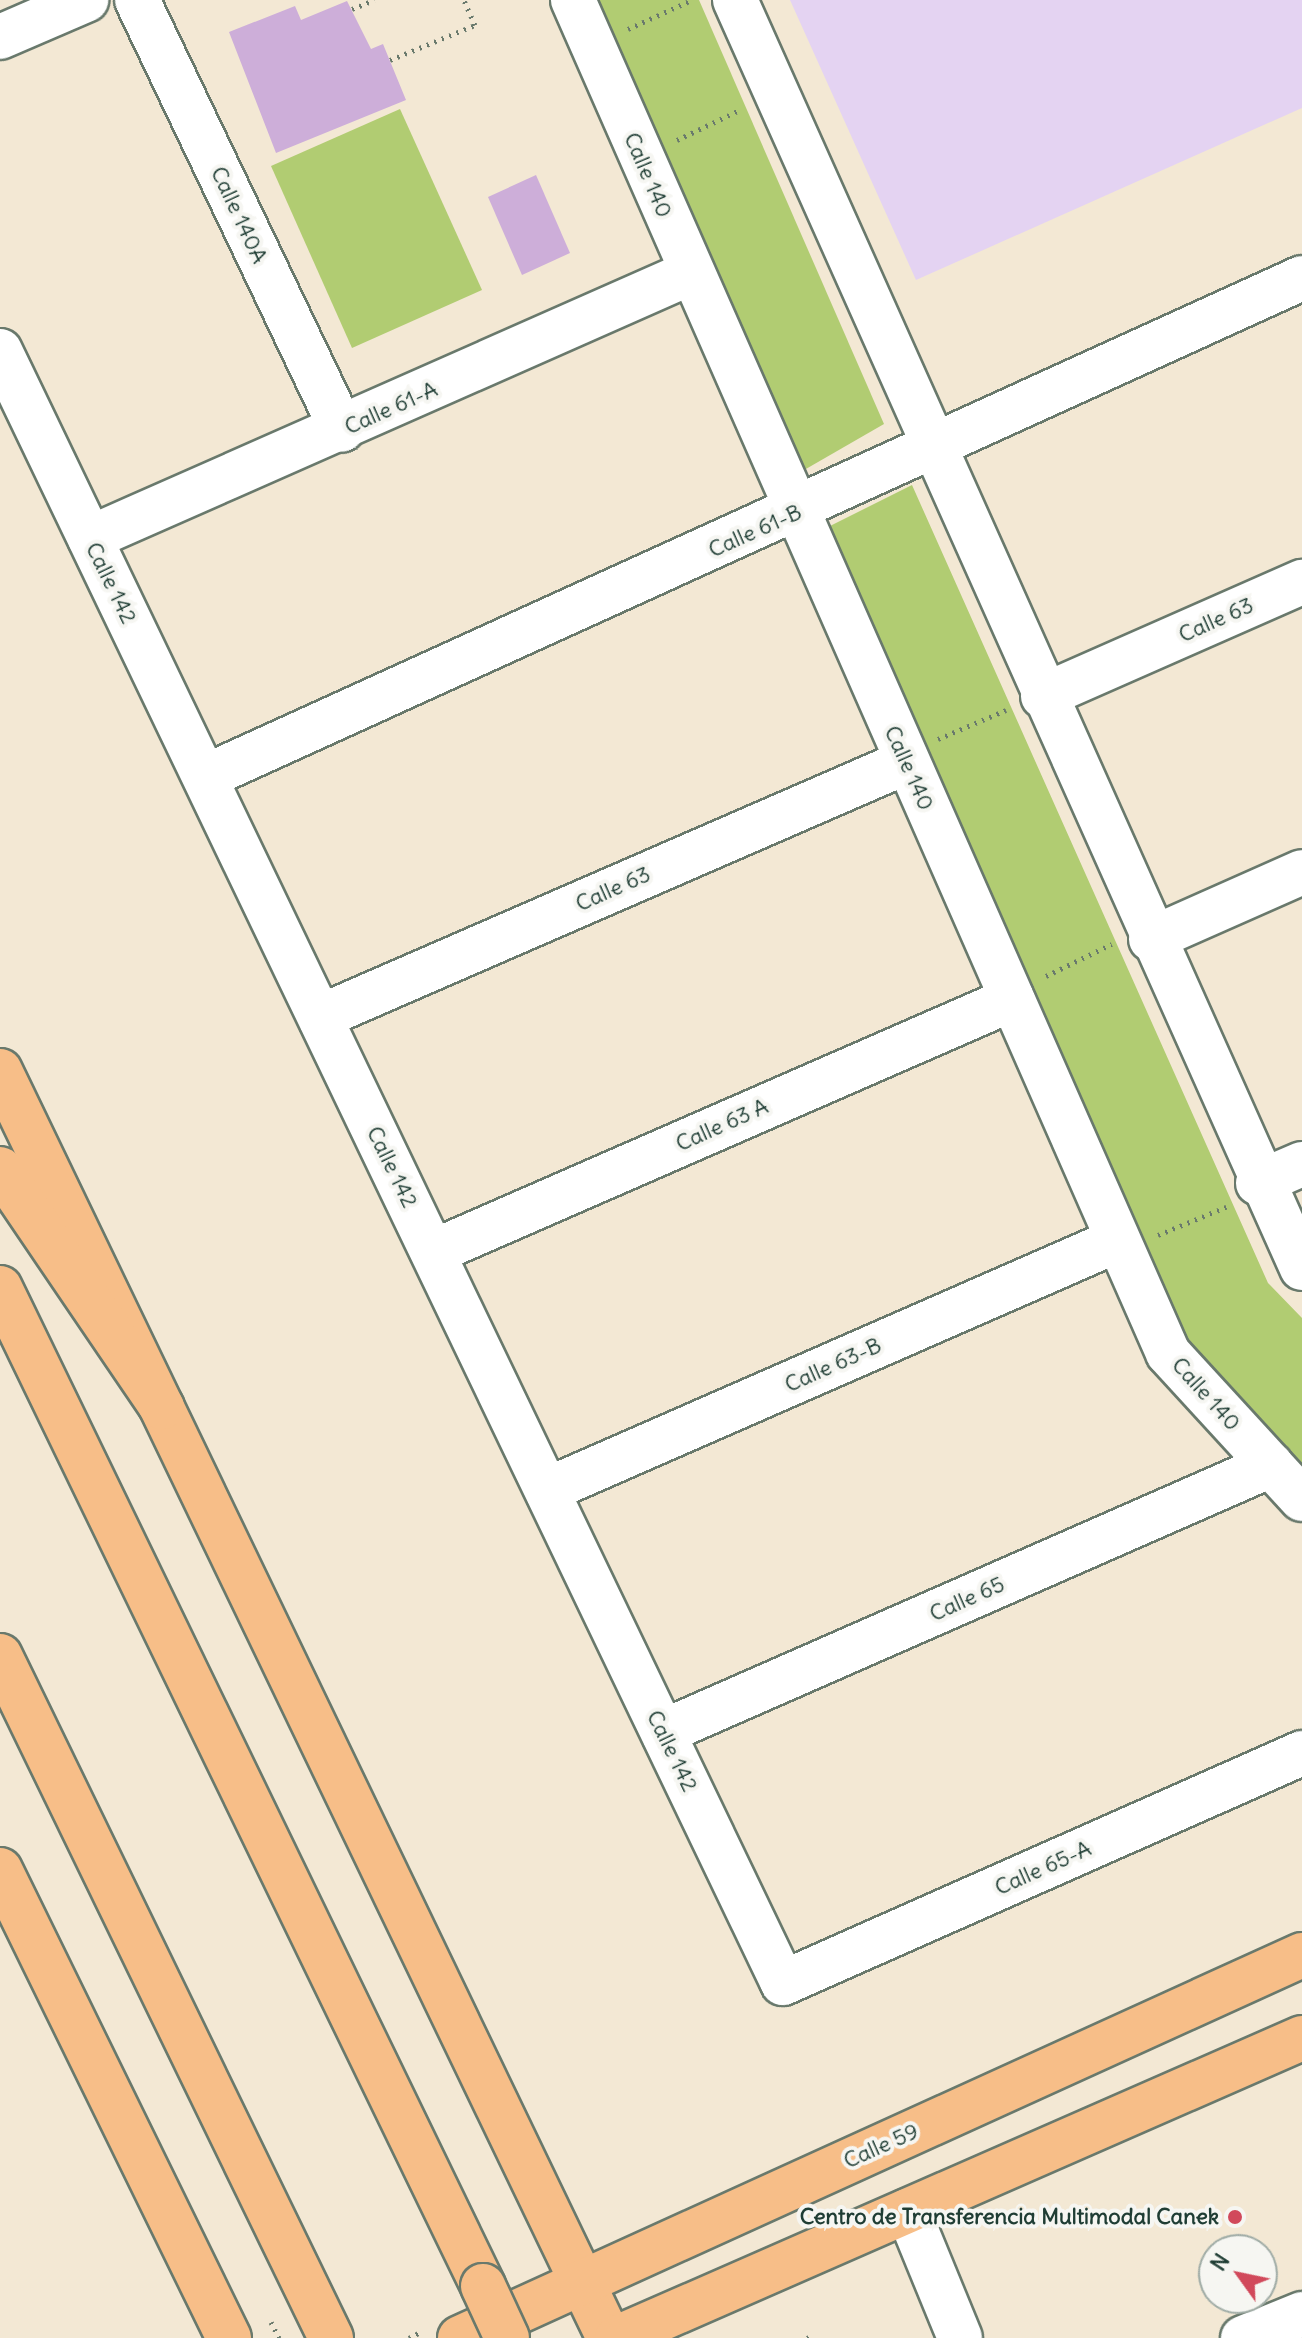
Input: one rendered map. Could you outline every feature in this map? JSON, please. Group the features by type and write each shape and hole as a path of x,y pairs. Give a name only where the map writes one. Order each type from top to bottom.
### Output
{"main road":[{"path":"0,1071 609,2338"},
{"path":"0,1169 162,1407"},
{"path":"0,1288 507,2338"},
{"path":"0,1656 331,2338"},
{"path":"0,1870 229,2338"},
{"name":"Calle 59","path":"460,2338 1302,1955"},
{"path":"617,2338 1302,2038"},
{"path":"689,2338 712,2296"}],"street":[{"path":"0,37 86,0"},
{"name":"Calle 140A","path":"137,0 342,430"},
{"name":"Calle 140","path":"573,0 796,514 915,754 1026,989 1130,1241 1168,1353 1302,1499"},
{"path":"735,0 933,444 1031,700 1248,1192 1302,1268"},
{"name":"Calle 61-A","path":"90,538 342,430 690,273"},
{"name":"Calle 61-B","path":"205,777 796,514 933,444 1302,278"},
{"name":"Calle 142","path":"0,351 783,1983"},
{"name":"Calle 63","path":"1031,700 1302,582"},
{"name":"Calle 63","path":"320,1017 915,754"},
{"path":"1138,939 1302,872"},
{"name":"Calle 63 A","path":"433,1252 1026,989"},
{"path":"1248,1192 1302,1164"},
{"name":"Calle 63-B","path":"547,1490 1130,1241"},
{"name":"Calle 65","path":"663,1732 1271,1465"},
{"name":"Calle 65-A","path":"783,1983 1302,1753"},
{"path":"908,2211 960,2338"},
{"path":"1243,2338 1302,2314"}],"path":[{"path":"352,9 374,0"},
{"path":"390,60 475,25 464,0"},
{"path":"623,31 692,0"},
{"path":"672,142 748,107"},
{"path":"915,754 1031,700"},
{"path":"1026,989 1138,939"},
{"path":"1130,1241 1248,1192"},
{"path":"271,2322 279,2338"}],"shaded area":[{"path":"790,0 1302,0 1302,108 916,280"}],"green space":[{"path":"584,0 699,0 884,424 792,477"},
{"path":"400,109 482,290 352,348 271,166"},
{"path":"912,485 1268,1283 1302,1318 1302,1476 1180,1344 816,533"}],"building":[{"path":"347,1 371,49 383,44 406,100 276,153 229,32 295,6 301,20"},
{"path":"536,175 570,253 522,275 488,197"}],"place":[{"name":"Centro de Transferencia Multimodal Canek","path":"1235,2217"}]}
